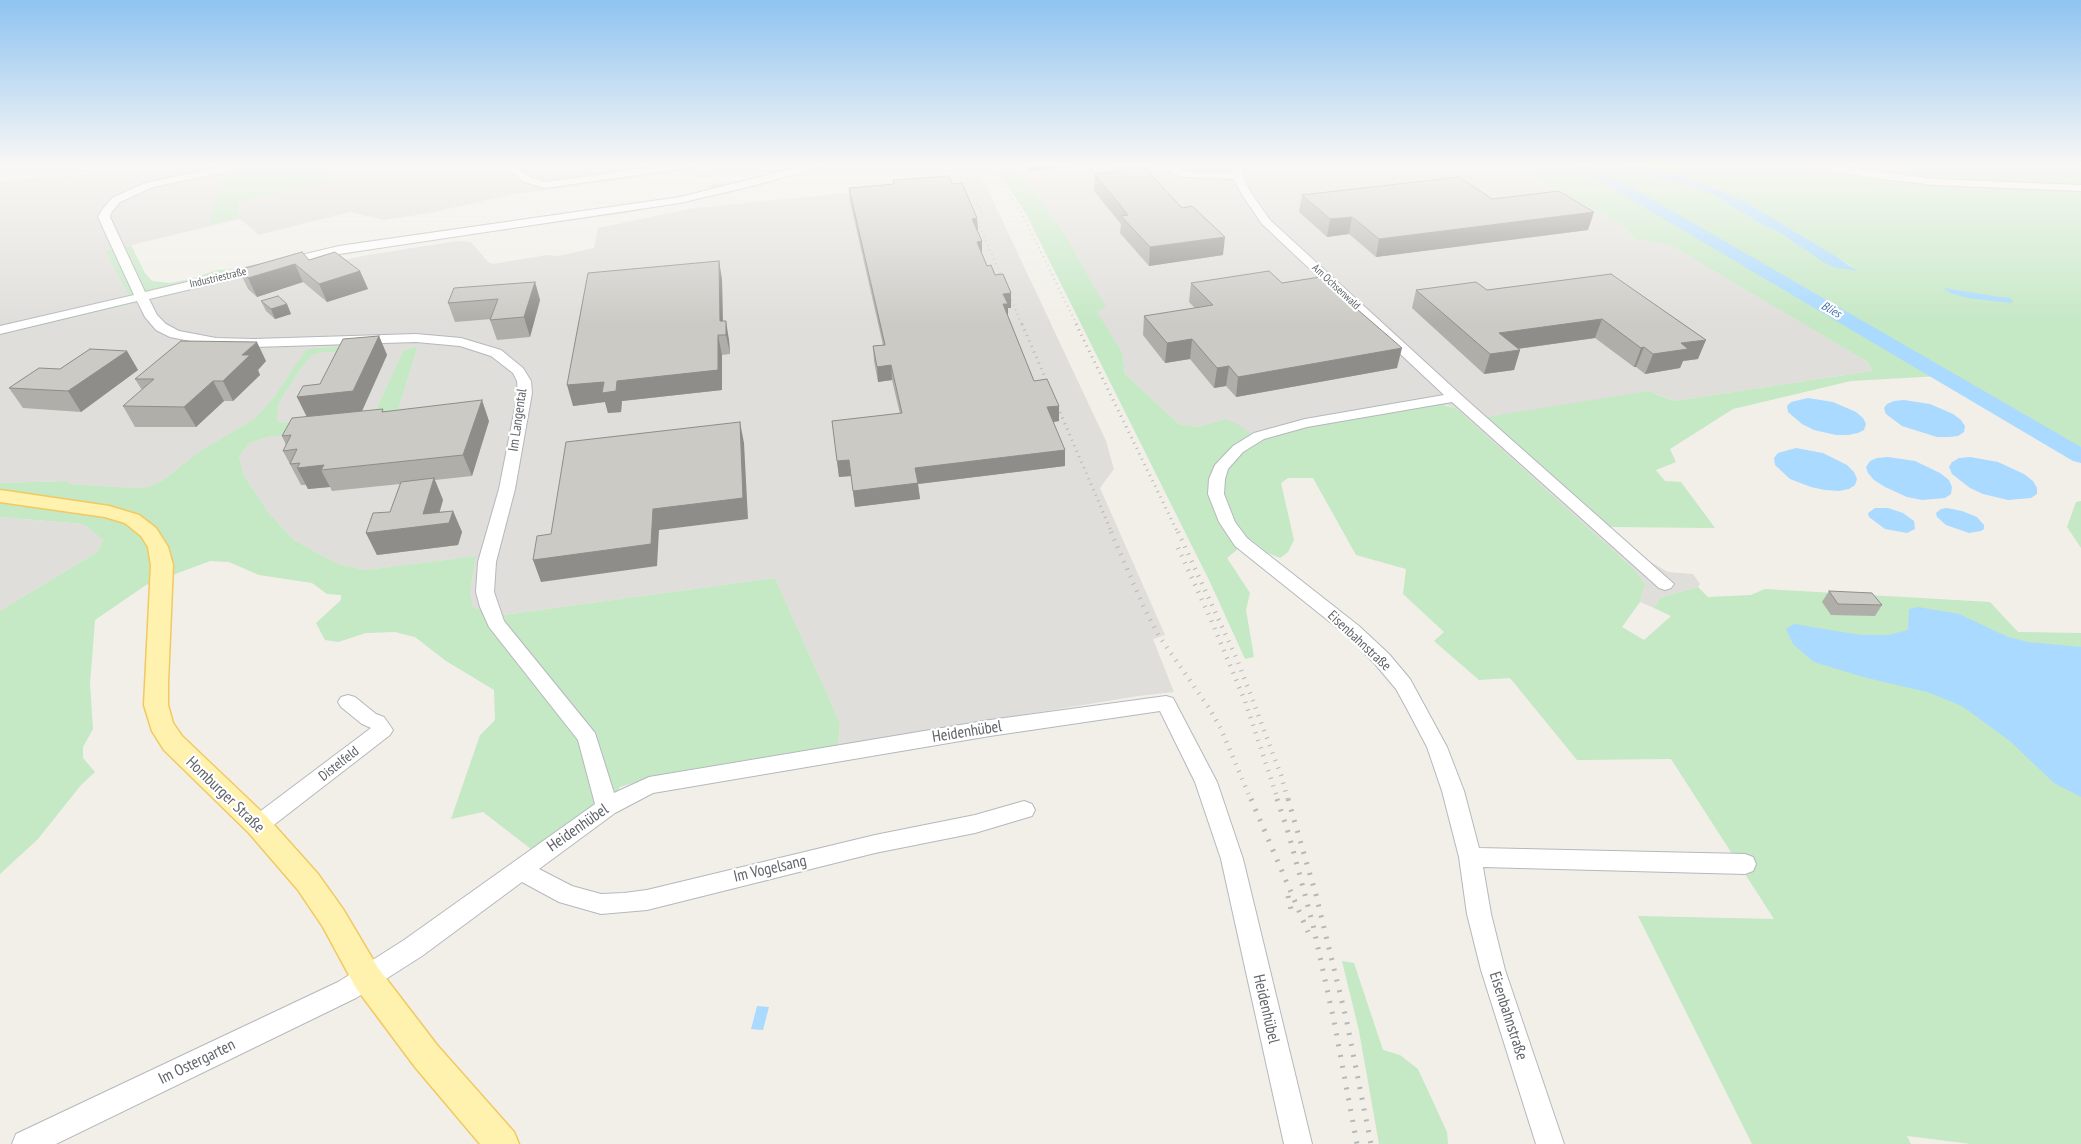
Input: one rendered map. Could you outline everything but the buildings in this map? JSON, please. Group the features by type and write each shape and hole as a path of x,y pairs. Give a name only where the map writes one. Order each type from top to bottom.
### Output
{"main road":[{"name":"Homburger Straße","path":"0,496 110,512 132,519 149,532 158,547 162,564 156,683 156,704 161,725 173,743 194,765 258,825 318,896 333,918 367,978 426,1056 502,1144"}],"street":[{"name":"Im Langental","path":"104,217 152,317 161,327 175,334 194,339 254,343 439,339 461,342 496,353 518,371 524,381 525,393 506,489 487,562 485,592 496,623 588,738 607,807"},
{"name":"Industriestraße","path":"0,330 285,262 381,243 559,217"},
{"name":"Am Ochsenwald","path":"1263,217 1455,397 1666,584"},
{"name":"Eisenbahnstraße","path":"1455,397 1359,413 1259,436 1229,458 1221,468 1217,478 1216,494 1233,533 1264,562 1352,630 1382,659 1403,684 1437,747 1453,791 1470,857 1479,914 1493,970 1550,1144"},
{"name":"Distelfeld","path":"258,825 383,730 377,722 370,719 348,702"},
{"name":"Heidenhübel","path":"367,978 607,807 649,786 672,780 990,728 1166,703 1206,782 1232,859 1298,1144"},
{"name":"Im Vogelsang","path":"521,870 567,895 601,904 624,903 647,900 882,842 975,824 1024,810"},
{"path":"1470,857 1744,864"},
{"name":"Im Ostergarten","path":"26,1144 347,990 367,978"}],"shaded area":[{"path":"0,217 329,217 259,235 240,219 106,251 130,295 0,326"},
{"path":"373,217 401,217 384,220"},
{"path":"649,217 1001,217 1106,441 1114,469 1100,488 1165,635 1153,639 1174,692 1138,696 838,745 840,723 775,578 503,615 473,609 470,592 476,556 365,570 338,564 294,540 268,512 244,476 239,456 250,443 268,437 326,430 397,414 418,345 403,351 377,407 368,413 291,423 276,422 278,404 302,367 313,355 325,352 344,352 357,346 312,348 305,352 274,397 254,419 200,451 163,480 148,487 134,488 68,484 67,481 0,483 0,335 243,277 281,273 368,255 457,241 471,242 488,262 493,264 547,255 558,256 594,248 598,228"},
{"path":"1053,217 1608,217 1628,229 1631,236 1636,239 1669,243 1868,362 1872,371 1674,401 1657,394 1488,417 1642,557 1668,572 1693,574 1700,584 1698,587 1661,597 1654,608 1640,602 1645,584 1635,570 1456,408 1447,405 1273,436 1261,441 1225,419 1197,427 1179,424 1125,374 1122,352 1096,312 1105,306 1062,230"},
{"path":"0,517 83,524 103,540 97,552 0,611"}],"green space":[{"path":"211,217 238,217 238,218 209,225"},
{"path":"532,217 594,217 403,244 331,257 0,335 0,326 129,295 105,251 131,245 145,273 152,281 170,283 191,279 217,270 234,269 358,242"},
{"path":"1028,217 1053,217 1062,230 1106,307 1097,312 1122,352 1125,374 1179,424 1197,427 1225,419 1237,424 1261,441 1313,426 1437,404 1456,408 1635,570 1645,584 1640,602 1622,627 1644,640 1671,616 1654,608 1661,597 1698,587 1708,597 1751,595 1765,589 1990,602 2018,632 2081,633 2081,1144 1971,1144 1907,1136 1911,1144 1752,1144 1638,916 1774,919 1671,759 1577,760 1510,678 1479,680 1434,641 1444,632 1403,594 1406,569 1356,555 1313,478 1288,478 1281,483 1294,540 1288,552 1280,558 1268,553 1250,539 1227,558 1250,593 1246,610 1254,657 1245,659 1209,580"},
{"path":"1608,217 1750,217 1782,234 1823,262 1853,267 1772,217 2081,217 2081,461 1940,376 1851,381 1733,409 1670,449 1676,462 1656,470 1665,481 1681,482 1715,528 1611,527 1487,417 1648,391 1674,401 1872,371 1868,362 1669,244 1636,239 1631,236 1628,229"},
{"path":"418,345 397,414 326,430 268,437 250,443 239,456 244,476 268,512 294,540 338,564 365,570 476,556 470,592 473,608 503,615 775,578 840,723 838,745 662,774 620,787 607,807 531,849 483,812 451,819 480,735 495,720 494,690 446,661 415,637 395,632 366,633 338,642 325,640 316,623 341,600 341,595 327,594 312,583 259,575 229,562 210,561 146,585 95,620 90,684 93,729 83,747 83,758 95,772 81,785 38,839 0,874 0,611 97,552 103,540 83,524 0,517 0,483 68,481 69,484 134,488 148,487 163,480 200,451 254,419 274,397 305,351 312,348 358,346 344,352 325,352 313,355 302,367 278,404 277,422 291,423 368,413 377,407 403,351"},
{"path":"2081,501 2081,548 2067,527 2076,502"},
{"path":"1342,961 1354,963 1383,1050 1400,1055 1418,1069 1447,1132 1448,1144 1379,1144 1359,1031"}],"water":[{"path":"1750,217 1772,217 1857,271 1833,267 1782,234"},
{"path":"1944,288 2010,298 2013,302 1968,298 1950,293"},
{"path":"1808,398 1833,402 1856,412 1863,418 1866,424 1864,430 1848,435 1836,435 1814,430 1802,424 1788,412 1787,406 1791,402"},
{"path":"1904,400 1930,404 1953,414 1965,426 1964,432 1958,436 1937,437 1902,426 1886,414 1884,408 1887,404 1894,401"},
{"path":"1796,448 1823,453 1847,465 1854,472 1857,479 1855,485 1849,489 1839,491 1825,490 1790,479 1775,465 1774,458 1778,453"},
{"path":"1888,457 1915,461 1940,473 1949,480 1952,487 1951,494 1945,498 1922,500 1907,497 1885,487 1874,480 1866,467 1870,461"},
{"path":"1970,457 1998,462 2024,474 2033,481 2037,488 2037,494 2031,498 2008,500 1983,494 1970,488 1952,474 1949,467 1952,462 1959,458"},
{"path":"1875,508 1888,508 1903,513 1914,521 1915,529 1907,533 1885,529 1869,517 1868,513"},
{"path":"1947,508 1977,517 1984,525 1984,529 1969,533 1946,525 1937,517 1936,513 1941,509"},
{"path":"1918,607 1959,614 2008,637 2028,642 2081,647 2081,797 2054,783 2010,741 1962,706 1927,692 1867,678 1814,662 1793,644 1786,629 1794,624 1860,635 1888,635 1908,630 1909,609"},
{"path":"757,1006 769,1007 763,1030 751,1029"}],"waterway":[{"name":"Blies","path":"1672,217 2081,456"}],"railway":[{"path":"981,217 980,227 1022,325"},
{"path":"1024,217 1077,325"},
{"path":"1022,324 1112,533"},
{"path":"1076,324 1178,533"},
{"path":"1111,532 1145,610 1159,636 1209,708 1221,729 1251,800"},
{"path":"1178,532 1237,659 1281,775 1288,800"},
{"path":"1178,548 1209,615 1245,701 1278,800"},
{"path":"1251,799 1308,932"},
{"path":"1277,799 1289,835 1313,925 1334,1021 1357,1144"},
{"path":"1288,799 1316,895 1346,1018 1371,1144"},
{"path":"1288,896 1292,914"}]}
